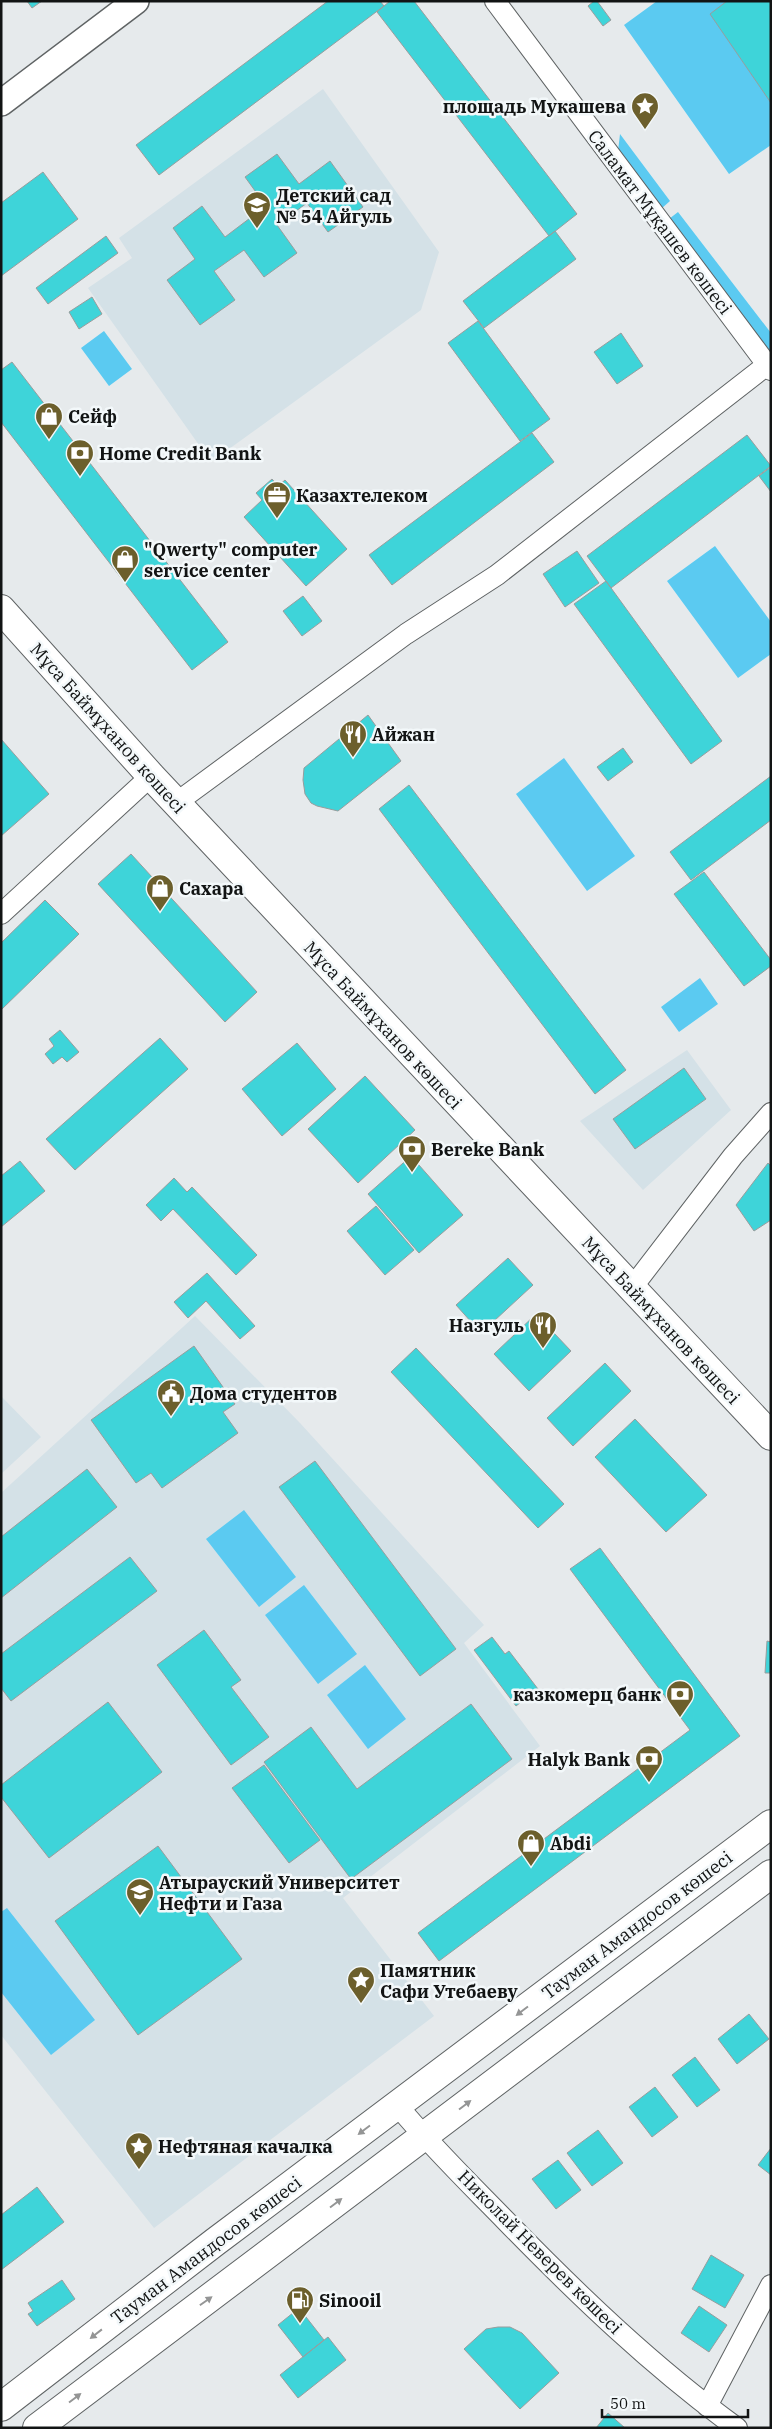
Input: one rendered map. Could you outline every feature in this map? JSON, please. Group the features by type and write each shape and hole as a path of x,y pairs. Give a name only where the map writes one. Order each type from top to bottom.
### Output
{"main road":[{"name":"Мұса Баймұханов көшесі","path":"1,609 176,803 771,1436"},
{"name":"Тауман Амандосов көшесі","path":"1,2407 397,2105 771,1824"},
{"path":"37,2428 771,1874"}],"street":[{"path":"1,103 136,1"},
{"name":"Саламат Мұқашев көшесі","path":"495,1 769,368"},
{"path":"176,803 406,634 497,575 769,368"},
{"path":"1,914 151,776"},
{"path":"631,1289 733,1156 771,1113"},
{"name":"Николай Неверев көшесі","path":"397,2105 424,2137 585,2302 707,2406 737,2428"},
{"path":"707,2406 771,2286"}],"shaded area":[{"path":"657,1 771,1 771,145 729,174 624,25"},
{"path":"323,89 439,252 421,310 211,462 88,288 132,258 119,238"},
{"path":"620,134 670,201 661,209 618,151"},
{"path":"678,212 771,333 771,353 669,219"},
{"path":"104,331 132,369 109,386 81,348"},
{"path":"715,546 771,622 771,654 738,678 667,581"},
{"path":"564,758 635,856 587,891 516,794"},
{"path":"700,978 718,1004 679,1032 661,1007"},
{"path":"687,1050 731,1110 643,1190 580,1121"},
{"path":"195,1316 300,1423 484,1625 464,1643 540,1746 343,1898 434,2016 154,2228 1,2035 1,1493"},
{"path":"1,1396 41,1437 1,1474"},
{"path":"244,1510 296,1577 259,1607 206,1539"},
{"path":"304,1585 357,1654 318,1684 265,1615"},
{"path":"365,1665 406,1719 368,1749 327,1695"},
{"path":"7,1908 95,2020 51,2055 1,1992 1,1912"}],"building":[{"path":"27,1 42,1 32,8"},
{"path":"328,1 380,1 384,6 159,175 136,145"},
{"path":"390,1 414,1 577,214 549,236 377,12"},
{"path":"597,1 611,20 603,26 588,6"},
{"path":"727,1 771,1 771,103 710,14"},
{"path":"277,154 299,184 330,161 363,207 328,232 307,203 277,225 297,253 264,277 244,250 214,271 235,300 200,325 167,280 195,259 173,228 202,206 225,237 266,206 245,177"},
{"path":"43,172 78,219 1,276 1,203"},
{"path":"555,231 576,259 484,328 463,301"},
{"path":"106,236 118,253 48,304 36,288"},
{"path":"92,297 102,314 79,329 69,312"},
{"path":"478,321 550,419 520,441 448,343"},
{"path":"621,333 643,366 617,384 594,352"},
{"path":"12,362 228,642 192,670 1,422 1,370"},
{"path":"532,433 554,462 392,585 369,555"},
{"path":"747,435 771,466 611,588 587,556"},
{"path":"771,467 771,492 759,476"},
{"path":"272,479 278,486 285,480 347,549 306,586 244,517 262,500 256,493"},
{"path":"577,551 599,583 565,607 543,574"},
{"path":"606,581 722,741 691,764 574,604"},
{"path":"303,596 322,621 302,636 283,611"},
{"path":"368,715 401,761 338,811 311,803 305,794 304,768"},
{"path":"1,739 49,794 1,836"},
{"path":"623,748 633,762 608,781 597,767"},
{"path":"771,776 771,820 691,880 670,852"},
{"path":"409,785 626,1070 595,1094 379,809"},
{"path":"131,854 257,992 225,1022 98,884"},
{"path":"704,872 771,960 771,966 744,986 674,894"},
{"path":"45,900 79,934 1,1010 1,943"},
{"path":"60,1030 79,1052 67,1062 62,1057 53,1064 45,1054 54,1046 49,1039"},
{"path":"160,1038 188,1069 75,1170 46,1139"},
{"path":"297,1043 336,1089 282,1136 242,1089"},
{"path":"684,1068 706,1099 635,1149 613,1119"},
{"path":"365,1076 415,1130 358,1183 308,1129"},
{"path":"411,1156 463,1215 419,1253 368,1194"},
{"path":"20,1161 45,1191 1,1227 1,1176"},
{"path":"768,1163 771,1166 771,1220 754,1231 736,1205"},
{"path":"174,1178 187,1192 192,1187 257,1255 236,1275 173,1209 161,1221 146,1205"},
{"path":"376,1206 414,1250 385,1275 347,1231"},
{"path":"508,1258 533,1285 481,1333 456,1305"},
{"path":"207,1273 255,1326 240,1339 206,1301 188,1318 174,1302"},
{"path":"536,1314 571,1351 529,1391 494,1354"},
{"path":"194,1346 235,1404 223,1412 238,1433 162,1488 151,1473 136,1483 91,1420"},
{"path":"416,1348 564,1504 538,1528 391,1372"},
{"path":"605,1363 631,1391 573,1446 547,1418"},
{"path":"635,1419 707,1495 666,1532 595,1457"},
{"path":"315,1461 456,1649 420,1676 279,1487"},
{"path":"87,1469 117,1507 1,1598 1,1537"},
{"path":"600,1548 740,1736 439,1961 418,1933 690,1730 570,1569"},
{"path":"130,1557 157,1591 11,1701 1,1688 1,1654"},
{"path":"204,1630 241,1680 231,1687 269,1737 231,1765 157,1665"},
{"path":"492,1637 505,1654 509,1651 538,1689 516,1706 474,1650"},
{"path":"767,1641 771,1642 771,1673 765,1673"},
{"path":"108,1702 162,1772 49,1858 1,1797 1,1785"},
{"path":"471,1704 512,1759 351,1879 264,1762 311,1727 357,1789"},
{"path":"264,1765 320,1840 289,1863 232,1788"},
{"path":"158,1846 242,1959 138,2035 55,1921"},
{"path":"749,2014 769,2039 737,2064 718,2039"},
{"path":"695,2057 720,2090 697,2107 672,2075"},
{"path":"655,2087 678,2117 652,2137 629,2107"},
{"path":"598,2130 623,2163 592,2186 567,2153"},
{"path":"771,2148 771,2175 758,2165"},
{"path":"558,2160 581,2190 556,2209 532,2179"},
{"path":"37,2187 64,2222 1,2270 1,2215"},
{"path":"711,2255 744,2275 725,2308 692,2289"},
{"path":"62,2280 75,2299 37,2326 28,2314 33,2311 28,2303"},
{"path":"699,2306 727,2325 709,2352 681,2333"},
{"path":"299,2308 324,2340 303,2357 278,2325"},
{"path":"510,2327 522,2333 559,2373 520,2409 464,2349 486,2329"},
{"path":"328,2337 346,2360 298,2398 280,2375"},
{"path":"608,2413 625,2428 596,2428"}],"place":[{"name":"площадь Мукашева","path":"645,130"},
{"name":"Детский сад № 54 Айгуль","path":"257,229"},
{"name":"Сейф","path":"49,440"},
{"name":"Home Credit Bank","path":"80,477"},
{"name":"Казахтелеком","path":"277,519"},
{"name":"\"Qwerty\" computer service center","path":"125,583"},
{"name":"Айжан","path":"353,758"},
{"name":"Сахара","path":"160,912"},
{"name":"Bereke Bank","path":"412,1173"},
{"name":"Назгуль","path":"543,1349"},
{"name":"Дома студентов","path":"171,1417"},
{"name":"казкомерц банк","path":"680,1718"},
{"name":"Halyk Bank","path":"649,1783"},
{"name":"Abdi","path":"531,1867"},
{"name":"Атырауский Университет Нефти и Газа","path":"140,1916"},
{"name":"Памятник Сафи Утебаеву","path":"361,2004"},
{"name":"Нефтяная качалка","path":"139,2170"},
{"name":"Sinooil","path":"300,2324"}]}
